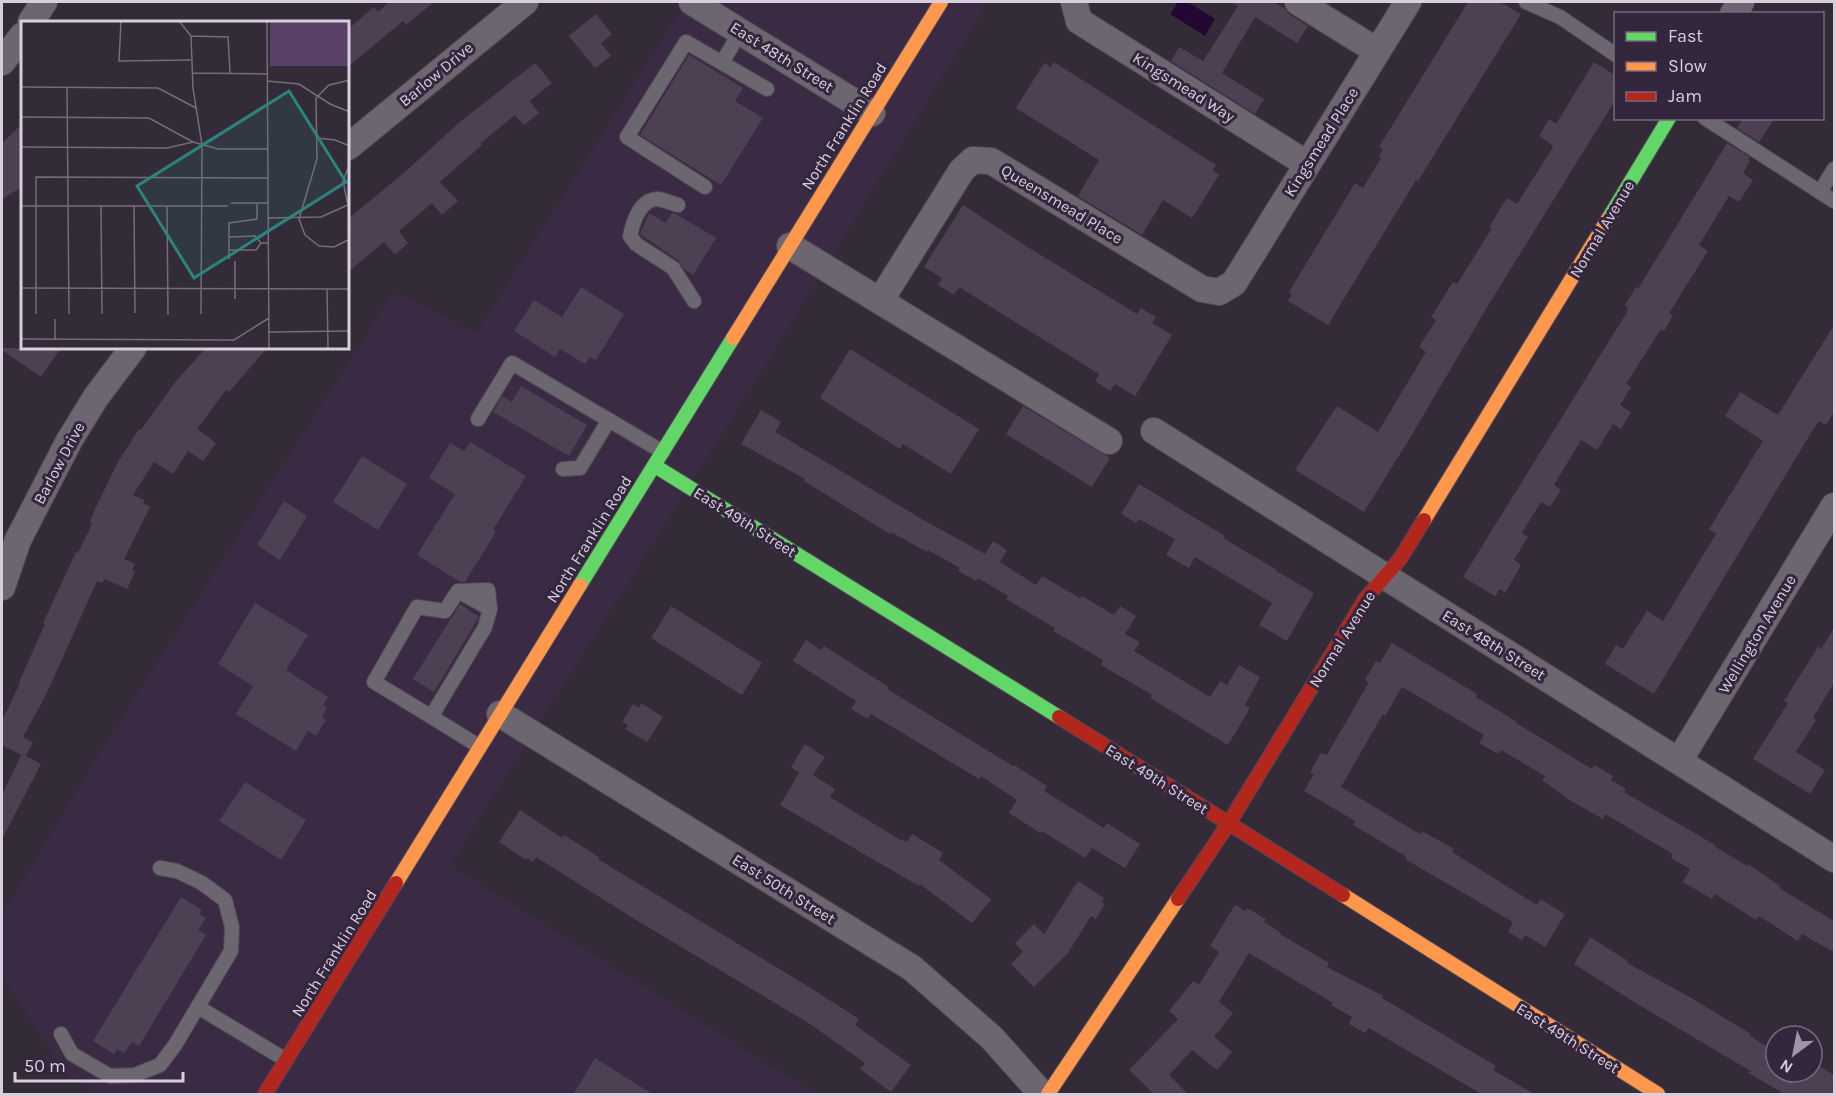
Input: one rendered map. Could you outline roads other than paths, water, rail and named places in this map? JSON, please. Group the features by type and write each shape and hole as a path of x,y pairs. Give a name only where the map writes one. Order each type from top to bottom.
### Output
{"street":[{"path":"32,21 44,2"},
{"name":"Barlow Drive","path":"350,145 525,2"},
{"name":"East 48th Street","path":"692,2 872,113"},
{"name":"North Franklin Road","path":"266,1095 941,2"},
{"name":"Kingsmead Way","path":"1074,2 1079,21 1307,164"},
{"path":"1298,2 1377,51"},
{"name":"Kingsmead Place","path":"1234,283 1408,2"},
{"path":"2,62 21,37"},
{"name":"Normal Avenue","path":"1048,1095 1229,823 1366,598 1400,559 1668,120"},
{"name":"Queensmead Place","path":"880,301 962,170 973,160 991,161 1202,289 1219,292 1234,283"},
{"path":"790,246 1109,441"},
{"name":"Barlow Drive","path":"2,587 10,535 96,397 131,350"},
{"name":"East 48th Street","path":"1154,431 1834,859"},
{"name":"East 49th Street","path":"655,466 1229,823 1658,1095"},
{"name":"Wellington Avenue","path":"1679,761 1834,506"},
{"name":"East 50th Street","path":"500,714 912,968 992,1038 1042,1095"}],"lane":[{"path":"1535,3 1614,54"},
{"path":"722,63 740,32"},
{"path":"705,187 627,137 686,42 766,89"},
{"path":"1708,120 1834,201"},
{"path":"1820,192 1834,169"},
{"path":"678,205 657,199 644,204 633,222 630,236 636,244 673,268 694,302"},
{"path":"478,419 512,363 663,452"},
{"path":"563,469 580,468 609,420"},
{"path":"431,717 485,627 490,609 458,591 445,611 417,608 374,682 431,717 480,747"},
{"path":"61,1034 72,1054 110,1076 135,1075 160,1065 175,1046 231,951 232,927 225,900 202,883 177,871 159,868"},
{"path":"198,1007 286,1060"}]}
